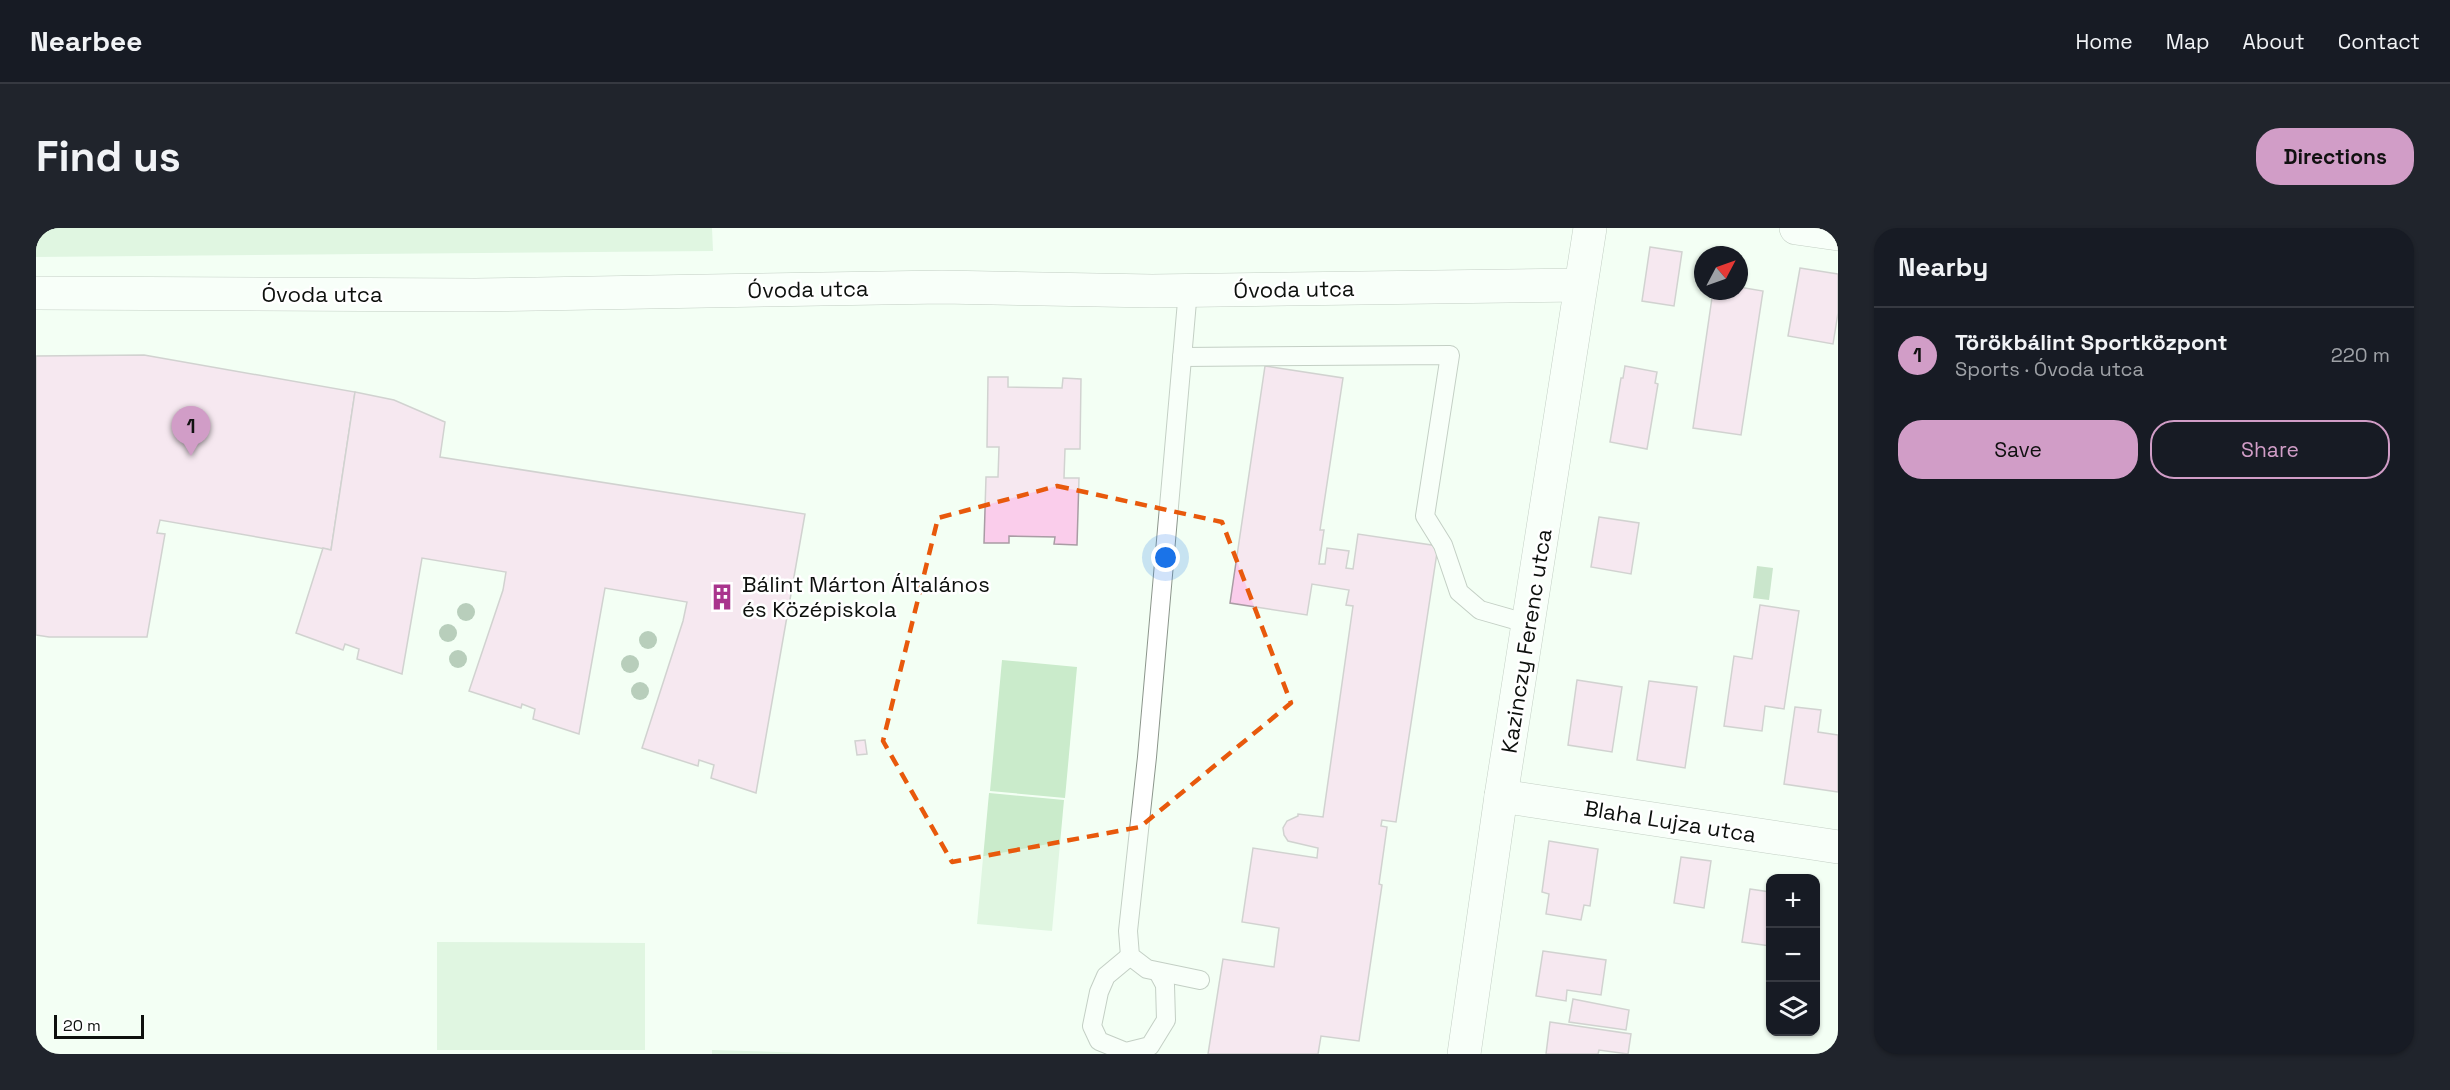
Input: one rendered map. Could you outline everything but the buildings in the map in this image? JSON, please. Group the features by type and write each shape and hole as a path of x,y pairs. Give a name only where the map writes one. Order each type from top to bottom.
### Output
{"street":[{"name":"Kazinczy Ferenc utca","path":"1464,1054 1501,796 1590,228"},
{"path":"1796,228 1838,234"},
{"name":"Óvoda utca","path":"36,293 475,295 942,287 1188,290 1580,285"},
{"name":"Blaha Lujza utca","path":"1501,796 1838,847"}],"lane":[{"path":"1188,290 1147,758 1128,931 1131,956 1147,969 1200,980"},
{"path":"1182,357 1450,355 1425,516 1443,544 1459,592 1480,610 1529,624"},
{"path":"1131,956 1106,976 1099,992 1092,1026 1099,1041 1126,1052 1150,1046 1166,1020 1165,986 1158,972"}],"highlighted area":[{"path":"1057,486 1222,522 1291,703 1140,827 952,862 883,741 938,518"}],"shaded area":[{"path":"36,228 712,228 713,251 36,257"},
{"path":"1757,566 1773,568 1769,600 1753,598"},
{"path":"1002,660 1077,667 1065,798 990,791"},
{"path":"989,793 1064,800 1052,931 977,924"},
{"path":"437,942 645,943 645,1050 437,1050"},
{"path":"712,1050 843,1054 712,1054"}],"place":[{"name":"Törökbálint Sportközpont","path":"191,456"},
{"name":"Bálint Márton Általános és Középiskola","path":"722,597"}]}
